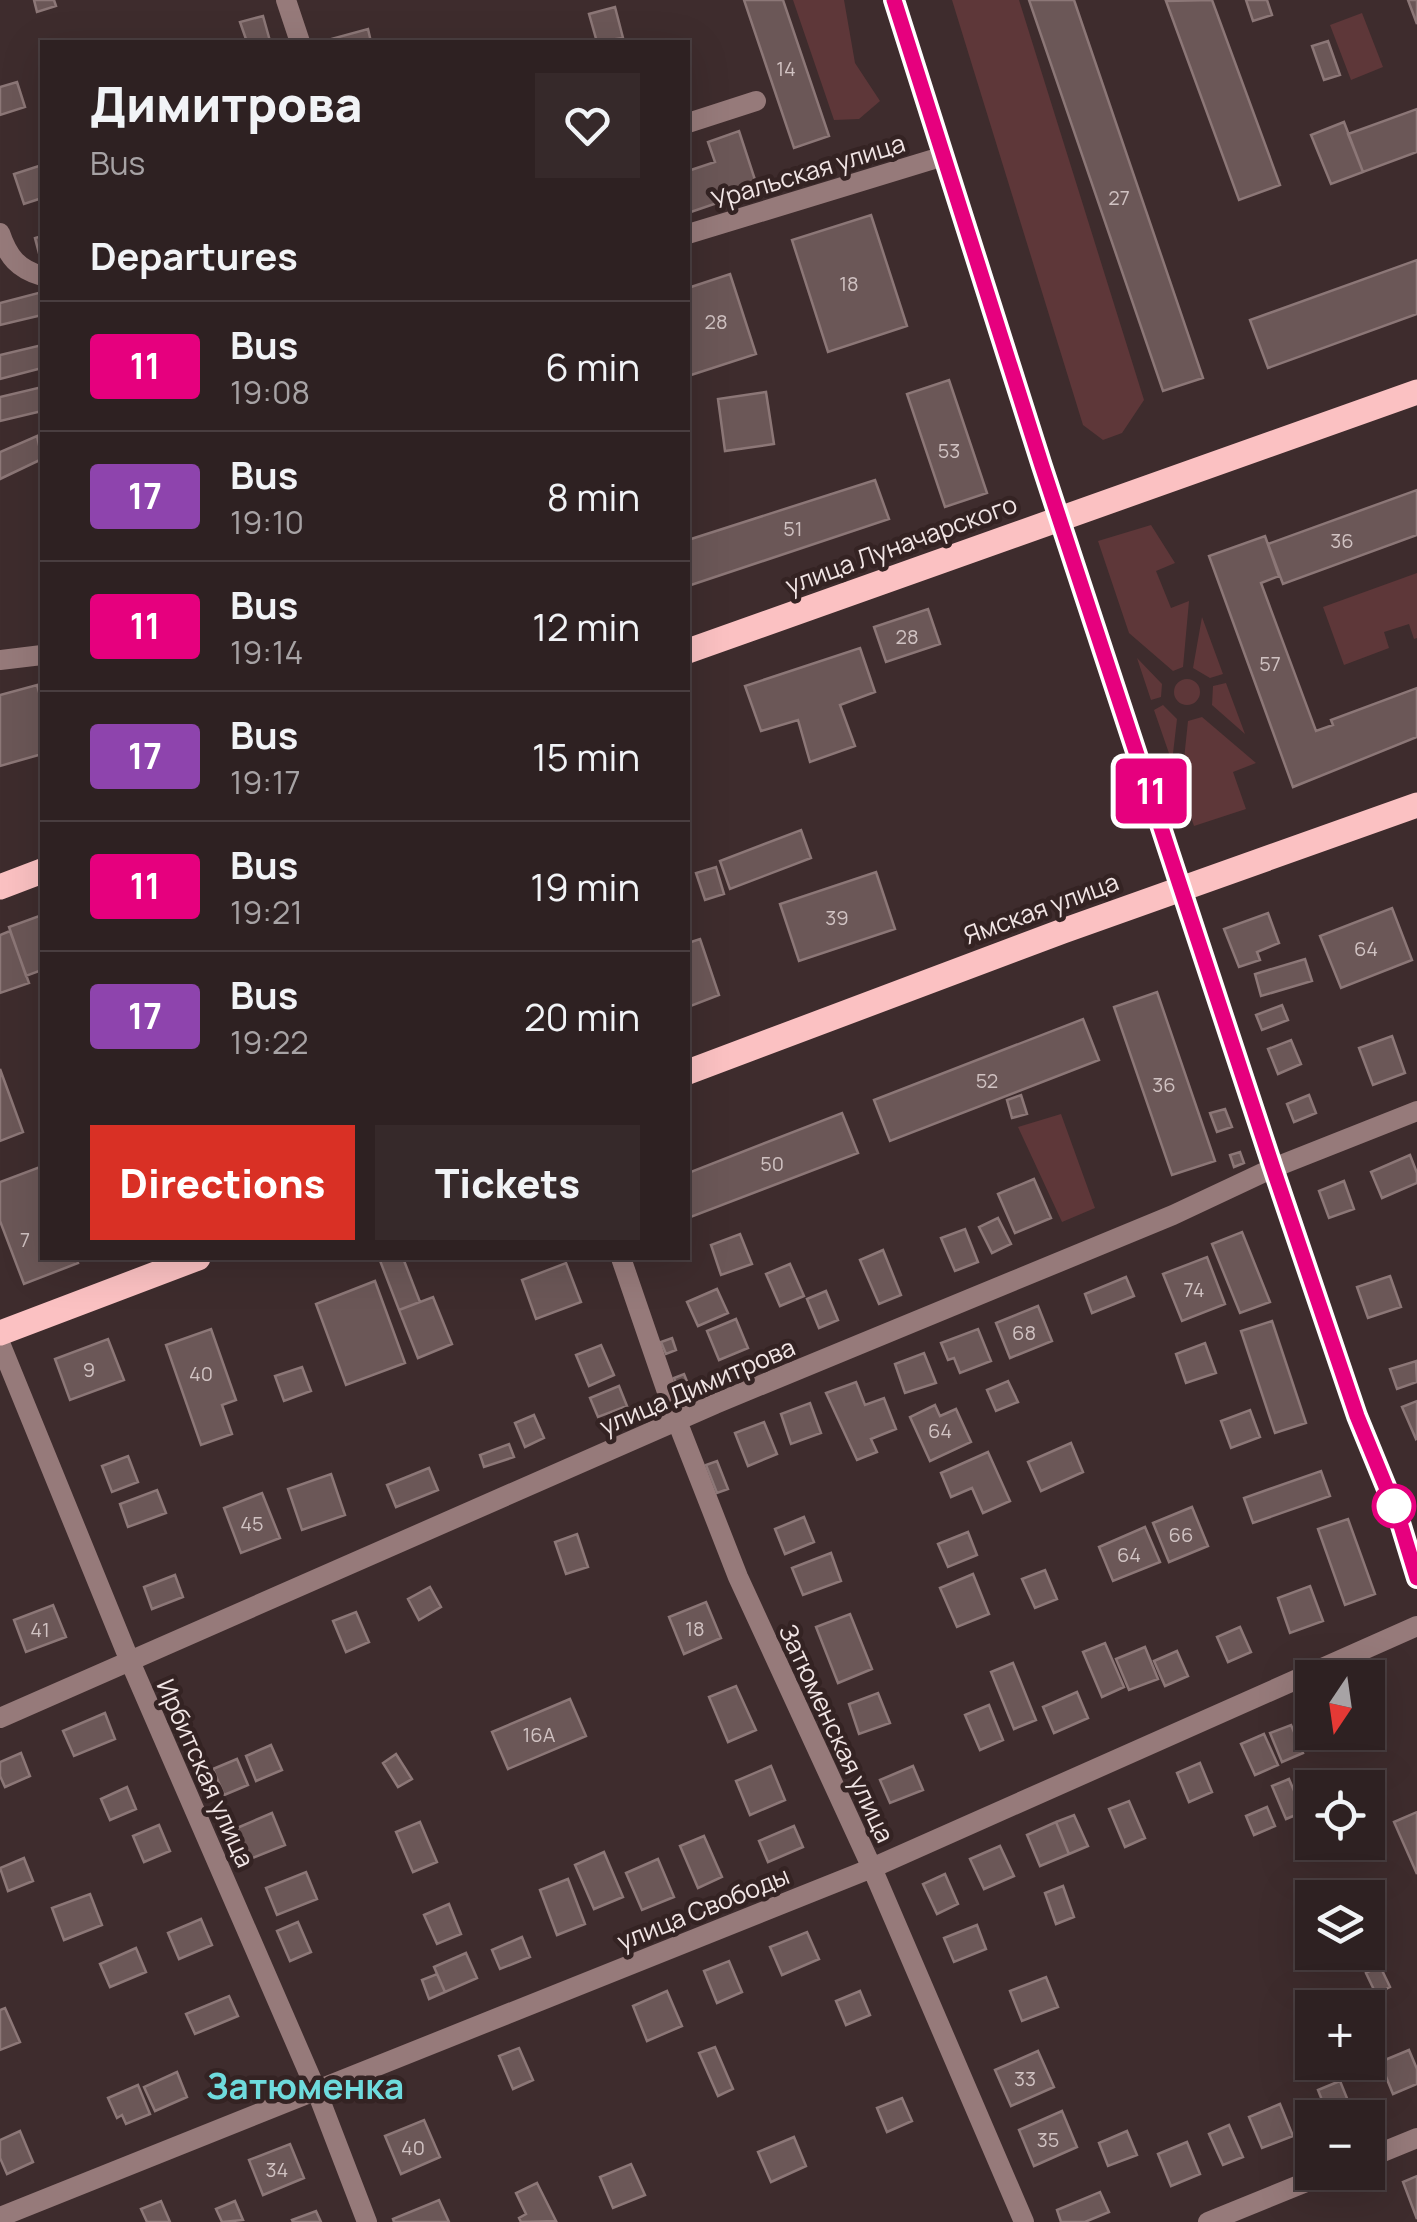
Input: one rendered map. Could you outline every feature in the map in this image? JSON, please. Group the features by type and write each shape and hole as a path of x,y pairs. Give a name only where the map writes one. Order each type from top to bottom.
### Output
{"main road":[{"name":"улица Луначарского","path":"690,650 1417,392"},
{"name":"Ямская улица","path":"690,1071 944,975 1417,805"},
{"path":"0,886 40,872"},
{"path":"0,1333 193,1260"}],"street":[{"path":"286,0 299,40"},
{"path":"894,0 1273,1168 1417,1578"},
{"path":"690,122 756,100"},
{"name":"Уральская улица","path":"690,233 944,156"},
{"path":"0,233 6,251 24,270 40,275"},
{"path":"0,660 40,655"},
{"name":"улица Димитрова","path":"0,1718 677,1421 1417,1110"},
{"name":"Затюменская улица","path":"622,1260 677,1421 738,1577 872,1868 1024,2222"},
{"name":"Ирбитская улица","path":"0,1343 129,1659 318,2092 367,2222"},
{"name":"улица Свободы","path":"0,2218 872,1868 1417,1626"},
{"path":"1385,2151 1417,2138"},
{"path":"1208,2222 1295,2186"}],"shaded area":[{"path":"793,0 844,0 855,63 880,101 859,119 834,120"},
{"path":"952,0 1019,0 1144,400 1122,433 1103,440 1083,425"},
{"path":"1362,13 1383,67 1351,80 1330,25"},
{"path":"1151,525 1175,563 1156,571 1171,608 1189,601 1183,667 1173,671 1129,633 1098,541"},
{"path":"1417,573 1417,638 1414,639 1409,624 1384,632 1389,648 1344,665 1323,607"},
{"path":"1202,617 1223,674 1210,678 1193,668"},
{"path":"1137,658 1162,684 1161,697 1151,700"},
{"path":"1187,679 1196,683 1200,692 1196,701 1187,705 1178,701 1174,692 1178,683"},
{"path":"1226,683 1245,734 1212,705 1213,686"},
{"path":"1163,705 1177,719 1172,762 1154,710"},
{"path":"1202,717 1256,763 1233,772 1246,809 1194,826 1181,788 1188,721"},
{"path":"1061,1114 1095,1208 1062,1222 1018,1127"}],"building":[{"path":"34,0 54,0 56,6 37,12"},
{"path":"744,0 783,0 829,136 794,148"},
{"path":"1029,0 1074,0 1203,378 1163,391"},
{"path":"1212,0 1280,185 1239,200 1166,1"},
{"path":"1246,0 1267,0 1272,15 1253,21"},
{"path":"1408,0 1417,0 1417,24"},
{"path":"615,7 623,38 596,40 589,14"},
{"path":"263,16 270,40 246,40 240,22"},
{"path":"368,29 371,40 331,40"},
{"path":"1328,41 1340,75 1324,80 1312,46"},
{"path":"17,82 25,107 0,115 0,87"},
{"path":"1417,109 1417,152 1363,172 1348,134"},
{"path":"1344,122 1363,172 1331,184 1311,135"},
{"path":"739,131 758,189 690,212 690,170 715,162 708,142"},
{"path":"40,166 40,199 24,204 14,174"},
{"path":"871,215 907,326 828,352 792,240"},
{"path":"1417,260 1417,314 1268,368 1250,320"},
{"path":"730,274 756,354 690,375 690,287"},
{"path":"40,293 40,315 0,325 0,303"},
{"path":"40,345 40,369 0,379 0,355"},
{"path":"949,380 987,493 945,507 907,394"},
{"path":"40,387 40,411 0,421 0,397"},
{"path":"766,392 774,444 725,451 718,399"},
{"path":"37,436 40,460 0,479 0,452"},
{"path":"875,480 889,519 690,585 690,539"},
{"path":"1417,490 1417,535 1283,584 1268,544"},
{"path":"1265,536 1279,576 1261,583 1316,731 1333,725 1331,720 1417,688 1417,737 1293,787 1209,556"},
{"path":"928,609 940,644 886,662 874,627"},
{"path":"860,648 875,692 840,705 855,746 810,762 798,720 761,731 745,686"},
{"path":"37,685 40,755 0,766 0,695"},
{"path":"801,830 811,858 730,889 720,861"},
{"path":"716,867 724,894 705,900 696,873"},
{"path":"876,872 895,929 799,961 780,904"},
{"path":"1392,908 1412,960 1341,988 1320,936"},
{"path":"1268,913 1279,943 1257,952 1260,960 1239,967 1224,929"},
{"path":"40,916 40,971 26,976 9,927"},
{"path":"10,931 29,983 0,993 0,935"},
{"path":"700,939 719,995 690,1006 690,942"},
{"path":"1305,959 1312,981 1261,996 1255,974"},
{"path":"1157,992 1215,1161 1172,1175 1114,1007"},
{"path":"1282,1005 1288,1020 1262,1030 1256,1015"},
{"path":"1083,1019 1099,1060 890,1141 874,1100"},
{"path":"1392,1036 1405,1073 1373,1085 1359,1048"},
{"path":"1291,1040 1301,1064 1278,1074 1268,1049"},
{"path":"0,1069 23,1132 0,1141"},
{"path":"1021,1095 1027,1114 1012,1118 1007,1100"},
{"path":"1309,1095 1316,1113 1294,1122 1287,1104"},
{"path":"1225,1109 1232,1127 1217,1132 1210,1113"},
{"path":"842,1113 858,1153 690,1217 690,1172"},
{"path":"1240,1152 1244,1163 1234,1167 1230,1155"},
{"path":"1410,1155 1417,1183 1382,1198 1371,1172"},
{"path":"40,1167 40,1260 78,1263 24,1284 0,1221 0,1182"},
{"path":"1034,1179 1051,1218 1015,1233 998,1194"},
{"path":"1344,1181 1354,1209 1329,1218 1319,1191"},
{"path":"998,1218 1011,1244 992,1253 979,1227"},
{"path":"965,1229 978,1262 955,1271 941,1238"},
{"path":"1242,1232 1270,1302 1240,1313 1212,1244"},
{"path":"740,1234 752,1264 721,1275 711,1245"},
{"path":"883,1250 901,1295 879,1304 860,1260"},
{"path":"1207,1257 1225,1304 1182,1321 1163,1274"},
{"path":"380,1260 404,1260 420,1302 399,1310"},
{"path":"566,1263 581,1302 536,1319 522,1280"},
{"path":"790,1264 804,1296 780,1306 766,1274"},
{"path":"1390,1276 1401,1307 1368,1318 1357,1287"},
{"path":"1126,1277 1134,1296 1092,1313 1085,1294"},
{"path":"375,1281 405,1363 346,1385 316,1304"},
{"path":"717,1289 728,1313 698,1326 687,1302"},
{"path":"826,1291 838,1320 819,1328 807,1299"},
{"path":"433,1297 452,1344 418,1358 399,1310"},
{"path":"1038,1306 1052,1341 1010,1358 996,1323"},
{"path":"736,1319 748,1348 719,1360 707,1331"},
{"path":"1272,1321 1306,1423 1275,1433 1241,1331"},
{"path":"211,1329 236,1400 222,1405 232,1434 201,1445 166,1345"},
{"path":"978,1329 991,1361 960,1373 954,1358 948,1360 941,1343"},
{"path":"672,1338 676,1350 666,1354 661,1342"},
{"path":"108,1339 124,1380 70,1400 55,1359"},
{"path":"1205,1343 1216,1373 1186,1383 1176,1354"},
{"path":"601,1345 614,1375 589,1386 576,1355"},
{"path":"924,1353 936,1383 905,1393 895,1364"},
{"path":"1416,1361 1417,1382 1397,1389 1390,1369"},
{"path":"302,1367 311,1391 284,1401 275,1376"},
{"path":"684,1374 690,1389 680,1393 674,1378"},
{"path":"1008,1381 1018,1402 996,1411 987,1390"},
{"path":"856,1382 865,1405 884,1398 896,1429 871,1439 877,1452 857,1460 826,1393"},
{"path":"619,1386 627,1406 598,1417 590,1398"},
{"path":"1417,1401 1417,1438 1416,1439 1402,1407"},
{"path":"810,1403 821,1433 791,1444 781,1414"},
{"path":"935,1405 940,1416 956,1409 971,1442 930,1461 910,1417"},
{"path":"1250,1410 1260,1437 1231,1448 1221,1421"},
{"path":"534,1415 544,1438 525,1447 515,1423"},
{"path":"764,1422 777,1454 748,1466 735,1433"},
{"path":"1071,1443 1083,1472 1041,1491 1028,1462"},
{"path":"509,1444 514,1457 484,1467 480,1455"},
{"path":"988,1452 1010,1501 983,1513 972,1488 951,1497 941,1473"},
{"path":"128,1456 138,1482 112,1492 102,1466"},
{"path":"717,1461 728,1489 717,1493 706,1465"},
{"path":"429,1468 438,1490 396,1507 387,1485"},
{"path":"1321,1471 1330,1496 1253,1523 1244,1498"},
{"path":"331,1474 345,1515 302,1530 288,1489"},
{"path":"157,1490 166,1513 128,1527 120,1504"},
{"path":"262,1493 280,1538 241,1553 224,1508"},
{"path":"1192,1507 1208,1546 1169,1562 1153,1523"},
{"path":"804,1517 814,1542 785,1554 775,1529"},
{"path":"1348,1519 1375,1594 1345,1605 1318,1529"},
{"path":"1145,1527 1160,1562 1113,1581 1099,1547"},
{"path":"968,1532 977,1555 948,1567 938,1544"},
{"path":"577,1534 588,1567 566,1574 555,1542"},
{"path":"831,1553 841,1581 803,1595 792,1568"},
{"path":"1045,1570 1057,1599 1035,1608 1022,1579"},
{"path":"973,1574 989,1614 957,1627 940,1588"},
{"path":"175,1575 183,1597 152,1609 144,1587"},
{"path":"1310,1586 1323,1621 1290,1633 1278,1598"},
{"path":"430,1587 441,1607 419,1620 408,1599"},
{"path":"706,1602 721,1638 684,1654 669,1617"},
{"path":"53,1605 66,1637 26,1652 14,1620"},
{"path":"356,1612 369,1642 346,1652 333,1621"},
{"path":"850,1614 872,1669 838,1683 816,1627"},
{"path":"1240,1627 1251,1652 1228,1662 1217,1637"},
{"path":"1105,1643 1124,1687 1102,1697 1083,1652"},
{"path":"1145,1647 1158,1679 1129,1690 1116,1659"},
{"path":"1177,1651 1188,1676 1165,1686 1154,1661"},
{"path":"1013,1663 1036,1720 1014,1729 991,1672"},
{"path":"736,1686 756,1730 728,1742 709,1697"},
{"path":"1077,1692 1088,1718 1054,1733 1043,1707"},
{"path":"878,1693 890,1723 859,1734 849,1704"},
{"path":"570,1699 586,1736 508,1769 492,1732"},
{"path":"989,1705 1003,1740 980,1750 965,1715"},
{"path":"105,1713 115,1739 74,1756 63,1731"},
{"path":"1291,1725 1295,1750 1303,1753 1282,1762 1270,1733"},
{"path":"1264,1734 1278,1765 1255,1775 1241,1744"},
{"path":"271,1745 282,1770 256,1781 246,1756"},
{"path":"21,1753 30,1776 5,1787 0,1762"},
{"path":"396,1754 412,1779 398,1787 383,1763"},
{"path":"237,1759 248,1785 224,1795 213,1769"},
{"path":"1200,1763 1212,1792 1189,1802 1177,1773"},
{"path":"771,1766 785,1800 750,1815 736,1781"},
{"path":"913,1766 923,1790 890,1803 880,1780"},
{"path":"1289,1779 1295,1793 1295,1815 1286,1819 1272,1786"},
{"path":"127,1787 136,1809 110,1820 101,1799"},
{"path":"1129,1801 1145,1838 1125,1847 1109,1809"},
{"path":"1267,1807 1275,1826 1254,1835 1246,1816"},
{"path":"1417,1812 1417,1874 1394,1822"},
{"path":"272,1813 285,1845 250,1859 237,1828"},
{"path":"1074,1815 1088,1846 1069,1854 1056,1822"},
{"path":"420,1822 437,1862 413,1872 396,1832"},
{"path":"1056,1822 1069,1854 1040,1866 1027,1835"},
{"path":"159,1825 170,1851 144,1862 133,1836"},
{"path":"794,1826 803,1847 768,1862 759,1841"},
{"path":"704,1836 722,1877 698,1888 680,1846"},
{"path":"1000,1846 1014,1876 984,1889 970,1859"},
{"path":"604,1852 623,1897 594,1909 575,1865"},
{"path":"24,1858 33,1881 8,1891 0,1868"},
{"path":"658,1859 674,1897 642,1910 626,1873"},
{"path":"306,1872 317,1899 277,1915 266,1888"},
{"path":"945,1874 958,1904 937,1914 923,1884"},
{"path":"568,1879 585,1924 557,1935 540,1890"},
{"path":"1063,1886 1074,1917 1056,1924 1045,1893"},
{"path":"90,1894 102,1925 64,1940 52,1908"},
{"path":"449,1904 461,1934 437,1944 424,1915"},
{"path":"201,1919 212,1945 179,1959 168,1933"},
{"path":"298,1922 311,1952 290,1961 277,1931"},
{"path":"977,1925 986,1949 954,1962 944,1938"},
{"path":"807,1932 819,1959 782,1975 770,1947"},
{"path":"522,1937 530,1957 500,1969 492,1950"},
{"path":"136,1948 146,1972 110,1987 100,1964"},
{"path":"466,1953 477,1978 445,1992 434,1967"},
{"path":"729,1961 742,1992 717,2003 704,1971"},
{"path":"1382,1970 1390,1987 1374,1990 1366,1973"},
{"path":"437,1974 445,1992 429,1999 422,1980"},
{"path":"1046,1977 1058,2007 1022,2021 1010,1991"},
{"path":"667,1991 682,2026 647,2041 633,2006"},
{"path":"860,1991 870,2015 846,2025 836,2001"},
{"path":"229,1996 238,2016 195,2034 186,2014"},
{"path":"5,2008 20,2042 0,2050 0,2010"},
{"path":"715,2047 733,2089 718,2096 699,2053"},
{"path":"519,2048 533,2080 513,2089 499,2056"},
{"path":"1409,2050 1417,2069 1417,2084 1393,2094 1385,2074 1385,2060"},
{"path":"1038,2051 1054,2087 1011,2106 995,2070"},
{"path":"177,2072 187,2097 155,2111 144,2087"},
{"path":"1340,2081 1348,2100 1322,2100 1318,2090"},
{"path":"138,2085 150,2114 126,2124 122,2115 117,2118 108,2098"},
{"path":"902,2098 912,2121 887,2132 877,2108"},
{"path":"1280,2104 1293,2136 1262,2148 1249,2117"},
{"path":"1062,2111 1077,2147 1034,2166 1019,2130"},
{"path":"424,2120 440,2157 401,2174 385,2136"},
{"path":"1229,2125 1243,2157 1223,2165 1209,2134"},
{"path":"20,2131 33,2162 7,2174 0,2158 0,2140"},
{"path":"1127,2131 1137,2155 1108,2166 1099,2143"},
{"path":"794,2137 806,2166 771,2182 758,2152"},
{"path":"1187,2142 1200,2174 1171,2186 1158,2154"},
{"path":"290,2144 304,2178 263,2195 249,2160"},
{"path":"631,2164 645,2195 613,2208 600,2177"},
{"path":"1417,2176 1417,2219 1403,2182"},
{"path":"537,2183 556,2221 521,2222 519,2218 526,2214 516,2193"},
{"path":"1100,2192 1109,2212 1085,2222 1061,2222 1057,2210"},
{"path":"439,2200 449,2222 394,2222 393,2219"},
{"path":"161,2201 170,2222 147,2222 141,2209"},
{"path":"235,2201 243,2220 222,2222 216,2209"},
{"path":"316,2211 321,2222 292,2220"}],"bus line":[{"name":"11","path":"894,0 1042,466 1273,1168 1417,1578"}],"district":[{"name":"Затюменка","path":"305,2086"}]}
